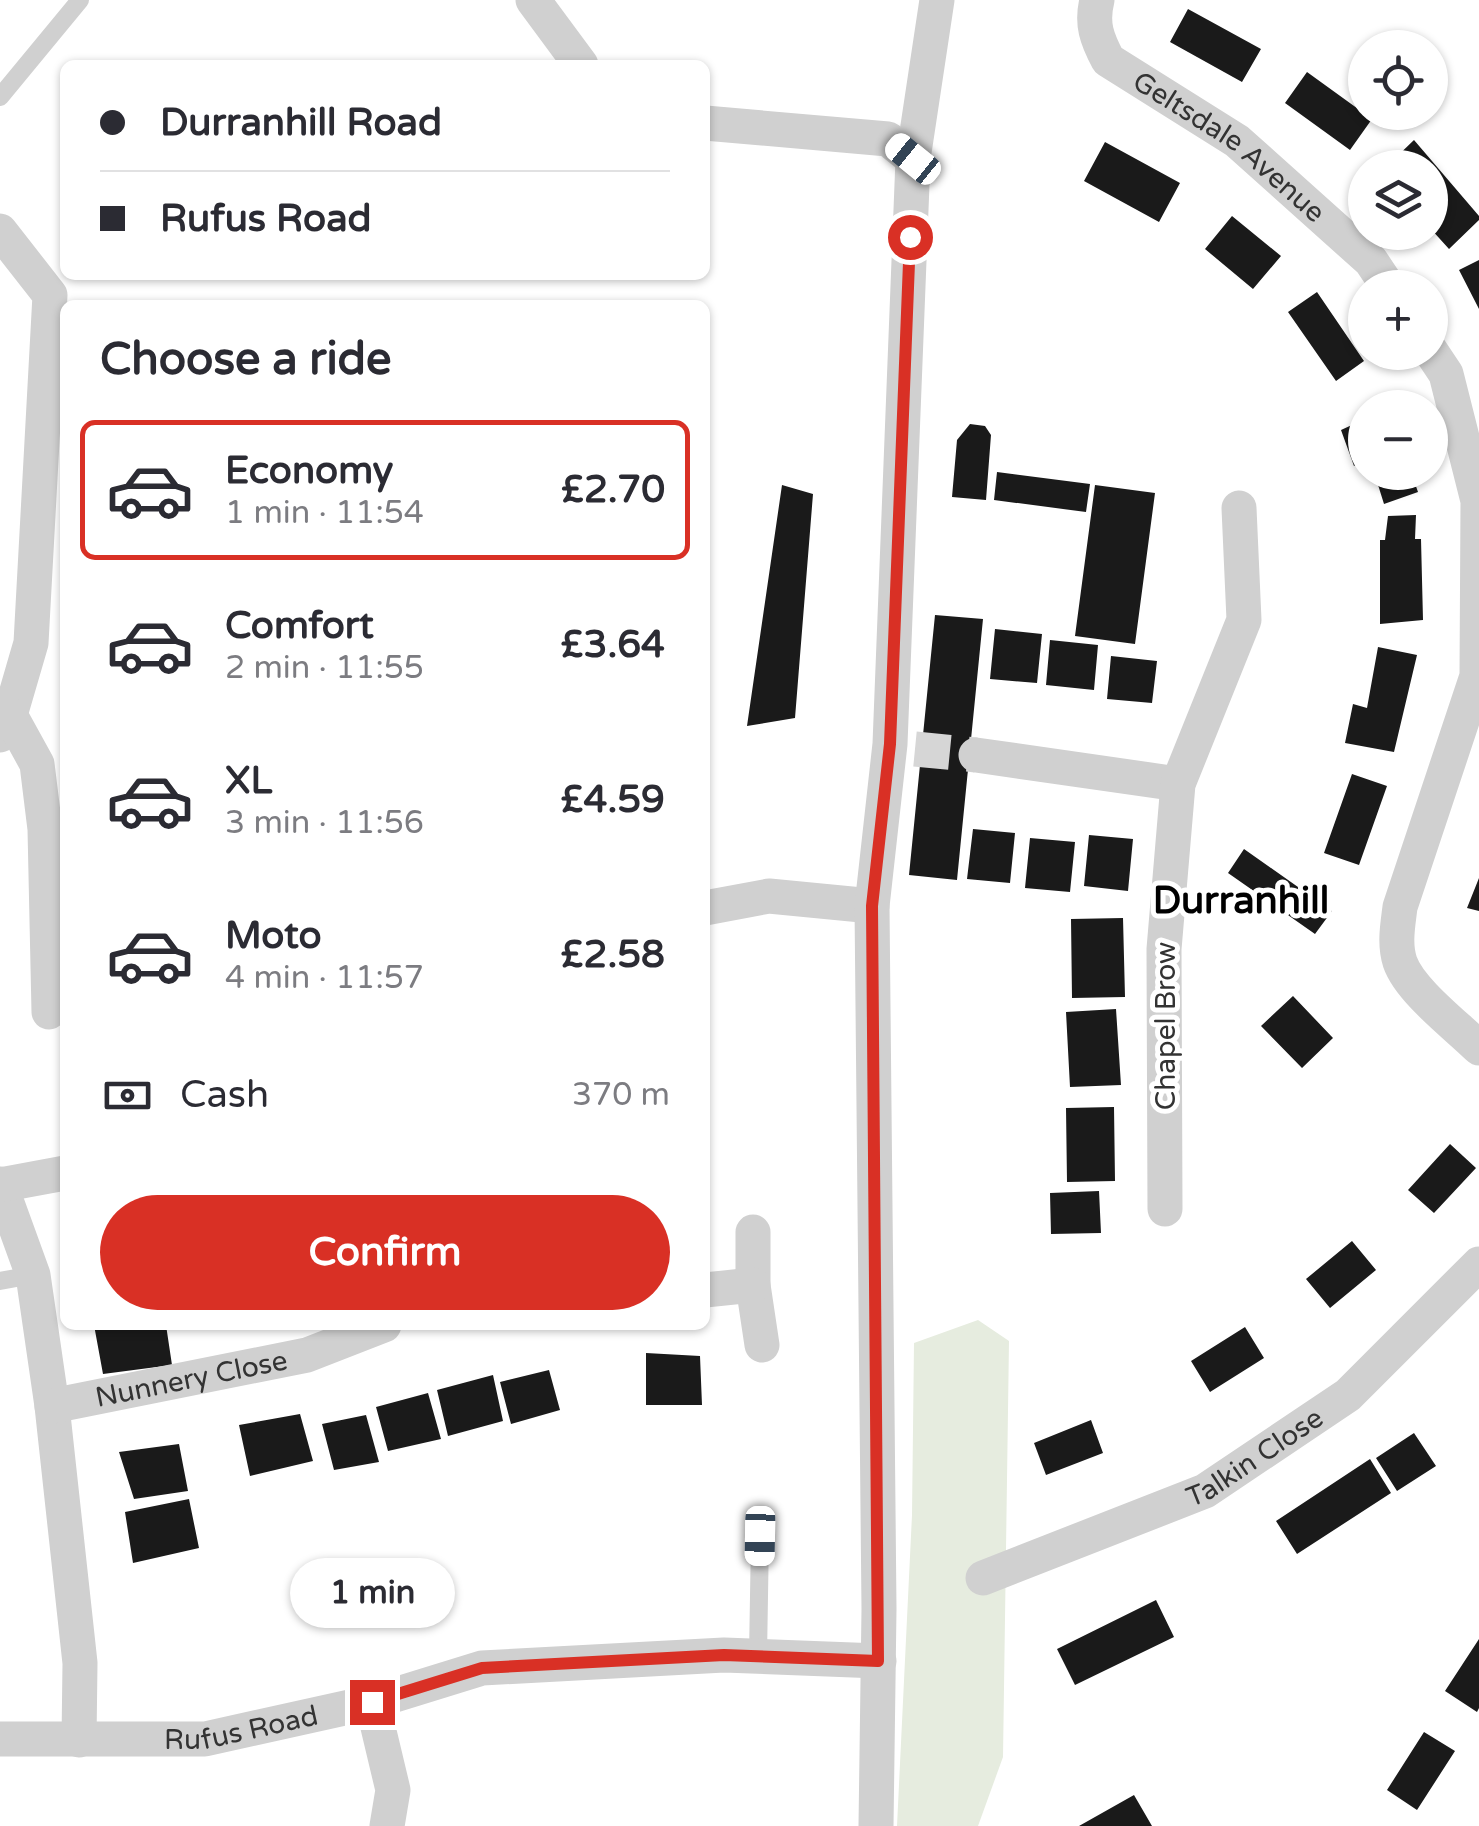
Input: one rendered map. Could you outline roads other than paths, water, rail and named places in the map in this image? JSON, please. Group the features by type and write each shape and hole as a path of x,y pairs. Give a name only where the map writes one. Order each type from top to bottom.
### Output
{"street":[{"path":"533,0 577,60"},
{"path":"876,1826 872,906 903,747 913,159 938,0"},
{"name":"Geltsdale Avenue","path":"1097,0 1092,18 1108,60 1237,142 1377,270"},
{"path":"710,123 888,139 913,159"},
{"path":"0,231 50,295 31,643 5,725 37,764 45,830 49,1012"},
{"path":"1443,370 1478,502 1477,676 1400,907 1396,943 1410,980 1479,1048"},
{"name":"Chapel Brow","path":"1165,1209 1164,949 1178,784 1244,620 1239,508"},
{"path":"976,755 1178,784"},
{"path":"710,907 769,896 872,906"},
{"path":"60,1174 0,1185 16,1278 52,1406 80,1663 78,1740"},
{"path":"753,1232 753,1285 762,1345"},
{"name":"Talkin Close","path":"983,1578 1205,1491 1348,1395 1479,1264"},
{"path":"710,1289 753,1285"},
{"name":"Nunnery Close","path":"52,1406 306,1355 371,1330"},
{"name":"Rufus Road","path":"0,1739 205,1738 372,1702 482,1668 724,1655 878,1661"},
{"path":"372,1702 392,1790 386,1826"}],"lane":[{"path":"0,97 80,0"},
{"path":"758,1656 760,1536"}],"tunnel":[{"path":"915,749 976,755"}],"district":[{"name":"Durranhill","path":"1241,900"}]}
